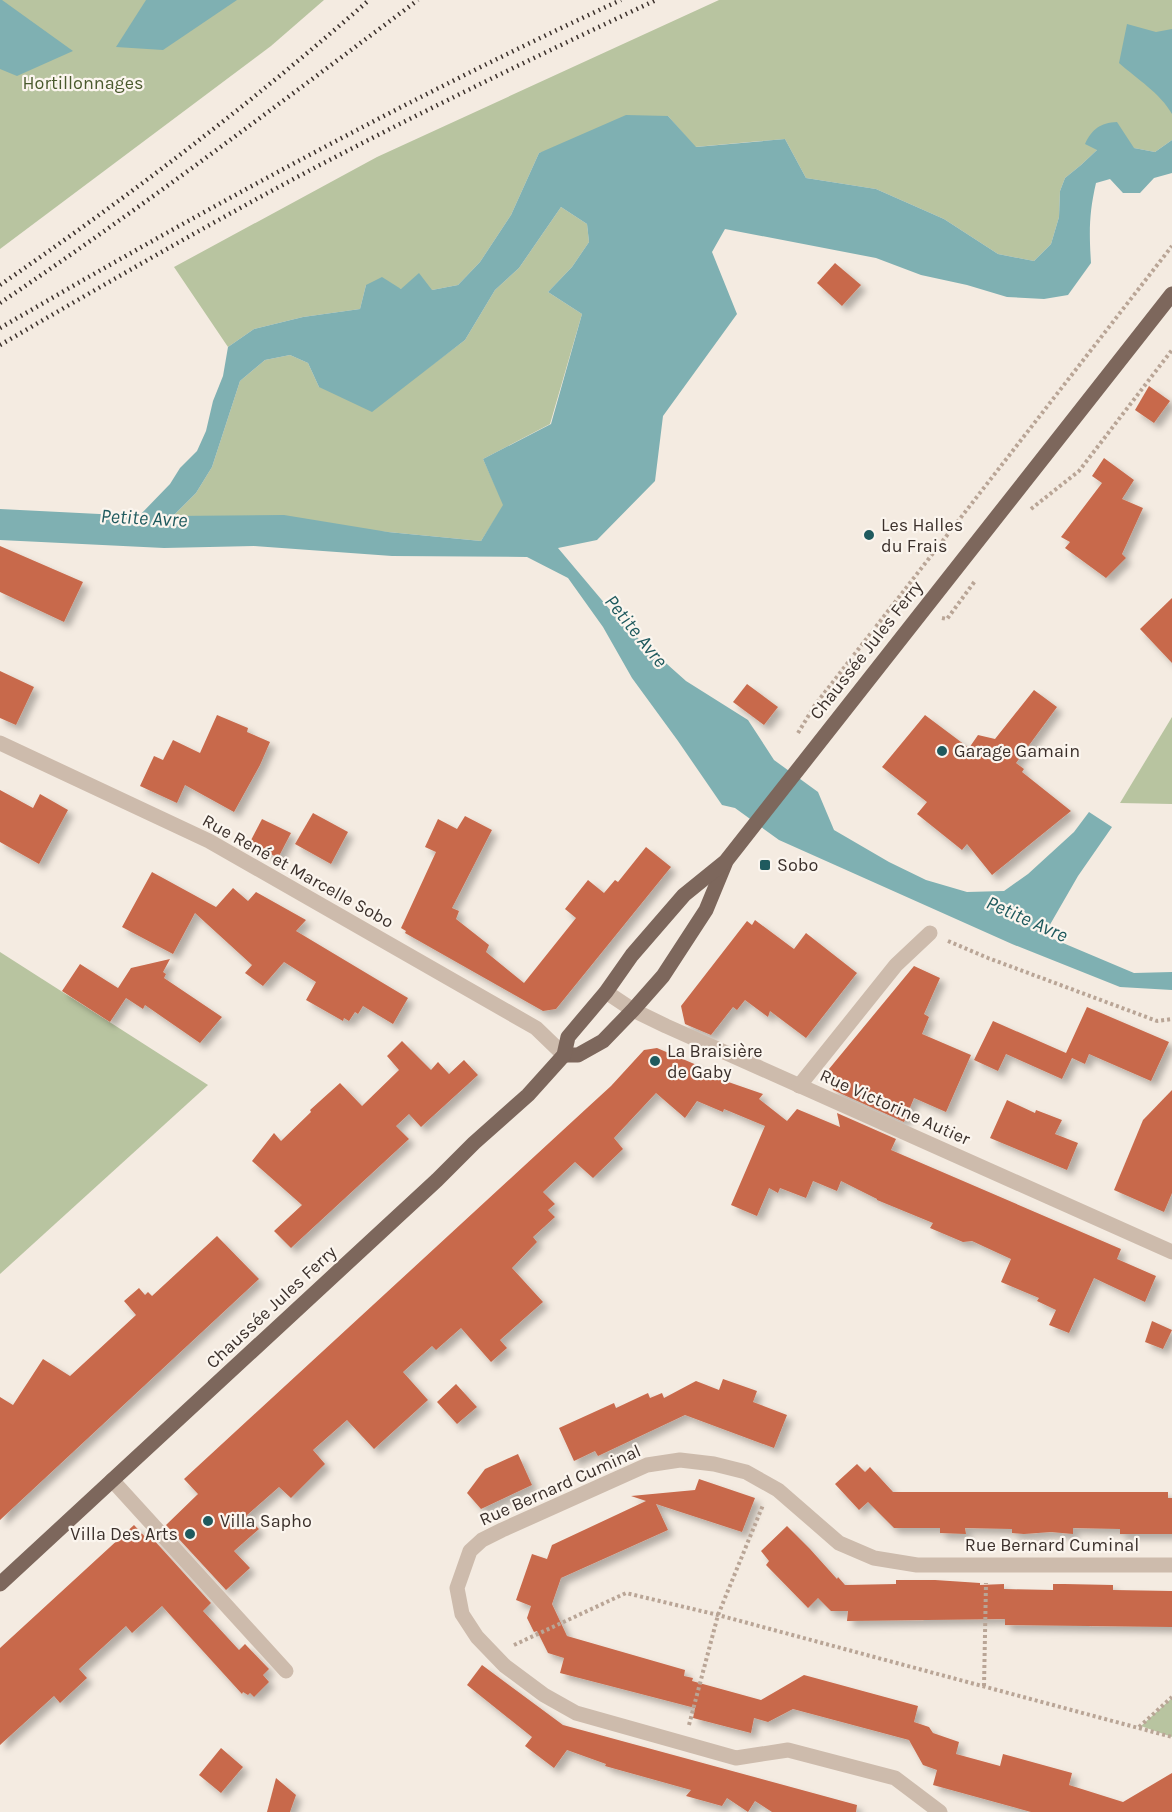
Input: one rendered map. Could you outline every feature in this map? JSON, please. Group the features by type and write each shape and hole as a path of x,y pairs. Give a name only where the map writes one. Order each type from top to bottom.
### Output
{"main road":[{"name":"Chaussée Jules Ferry","path":"0,1584 437,1180 474,1143 524,1100 564,1055 568,1037 606,992 632,955 684,895 726,861 755,825 1172,294"},
{"name":"Chaussée Jules Ferry","path":"564,1055 578,1055 603,1041 663,976 706,910 726,861"}],"street":[{"name":"Rue René et Marcelle Sobo","path":"0,743 209,841 536,1028 564,1055"},
{"path":"799,1086 896,965 930,933"},
{"name":"Rue Victorine Autier","path":"606,992 633,1011 1172,1252"},
{"name":"Rue Bernard Cuminal","path":"940,1812 895,1778 788,1750 736,1758 576,1713 544,1695 505,1666 477,1637 462,1614 457,1588 470,1551 482,1540 647,1465 680,1460 714,1464 746,1472 778,1491 838,1543 874,1558 917,1564 1172,1565"},
{"path":"112,1480 286,1671"}],"path":[{"path":"793,742 815,705 1172,246"},
{"path":"1029,511 1079,471 1172,350"},
{"path":"947,619 981,574"},
{"path":"930,933 988,958 1157,1021 1172,1019"},
{"path":"683,1743 718,1615 770,1486"},
{"path":"984,1686 987,1565"},
{"path":"494,1654 626,1593 718,1615 1172,1737"},
{"path":"1139,1728 1172,1697"}],"green space":[{"name":"Hortillonnages","path":"0,0 324,0 271,46 0,249"},
{"path":"719,0 1172,0 1172,140 1155,152 1134,148 1097,150 1065,178 1060,191 1059,217 1051,244 1034,261 998,254 944,219 876,189 806,178 785,139 695,147 668,116 539,153 511,215 480,262 458,285 432,290 366,285 360,309 303,317 254,329 228,347 174,267 377,157"},
{"path":"561,207 587,224 589,242 572,267 548,292 582,314 550,424 483,459 504,505 481,541 172,517 196,493 212,467 240,381 265,360 290,355 308,363 319,387 424,371 465,340 495,290 519,268"},
{"path":"1172,717 1172,804 1120,803"},
{"path":"0,952 208,1085 0,1274"},
{"path":"1172,1698 1172,1737 1141,1726"}],"water":[{"path":"0,0 73,51 17,76 0,69"},
{"path":"146,0 237,0 163,50 116,47"},
{"path":"1127,24 1156,32 1172,29 1172,114 1155,93 1119,63"},
{"name":"Petite Avre","path":"626,115 668,116 696,147 785,139 806,178 876,189 944,219 998,254 1034,261 1051,244 1059,217 1060,191 1065,178 1097,150 1085,144 1094,131 1101,125 1117,122 1134,148 1155,152 1172,140 1172,173 1154,178 1140,193 1123,193 1110,179 1096,183 1090,223 1091,263 1068,295 1044,299 1007,297 921,275 876,258 725,229 712,252 737,314 663,416 655,481 597,540 558,548 622,624 686,681 748,720 774,760 818,792 834,830 889,862 926,880 967,892 1004,891 1028,874 1074,832 1089,812 1112,827 1078,876 1044,935 1134,973 1172,972 1172,990 1120,987 1012,944 779,840 735,808 722,805 632,678 603,627 568,578 527,557 392,556 254,546 164,548 0,540 0,509 139,516 170,484 180,468 197,451 206,431 213,401 223,376 228,347 254,329 303,317 360,309 366,285 382,277 401,289 419,273 432,290 458,285 480,262 511,215 539,153","holes":["561,207 587,224 589,242 572,267 548,292 582,314 551,424 483,459 503,505 481,541 388,532 284,515 173,516 196,493 212,467 240,381 265,360 290,355 308,363 319,387 372,412 465,340 495,290 519,268"]}],"building":[{"path":"835,263 861,285 842,306 817,283"},
{"path":"1149,386 1170,401 1154,423 1135,410"},
{"path":"1104,458 1134,480 1122,499 1143,508 1122,554 1126,558 1106,578 1065,548 1070,542 1061,537 1102,483 1092,476"},
{"path":"0,546 83,582 64,622 0,592"},
{"path":"1172,598 1172,663 1140,629"},
{"path":"0,671 34,687 16,725 0,718"},
{"path":"747,684 778,707 764,725 733,702"},
{"path":"1034,690 1057,707 1016,763 1024,769 1022,772 1071,811 992,875 967,844 962,850 917,814 927,802 882,767 925,715 969,748 978,735 995,739"},
{"path":"217,715 248,728 247,732 270,742 234,812 185,785 177,803 140,786 154,756 163,760 173,740 200,753"},
{"path":"0,790 33,808 40,794 68,810 39,864 0,842"},
{"path":"313,813 348,832 331,864 295,844"},
{"path":"465,816 492,830 452,908 459,911 456,919 489,945 486,952 524,983 576,918 565,909 588,880 604,893 615,880 618,882 646,847 671,867 556,1009 543,1011 405,933 406,931 401,928 436,852 425,847 438,819 457,829"},
{"path":"262,819 291,833 278,858 250,842"},
{"path":"152,872 216,907 233,888 248,901 256,892 306,920 296,931 408,998 393,1024 363,1006 358,1014 355,1012 349,1021 344,1018 343,1021 306,1000 316,982 284,962 263,986 245,973 252,965 195,913 173,954 122,927"},
{"path":"755,920 794,949 806,933 857,973 806,1038 770,1011 768,1017 745,1000 737,1010 733,1007 711,1035 685,1024 681,1006 747,921 752,925"},
{"path":"170,959 163,972 166,974 164,978 222,1017 200,1043 145,1005 143,1009 126,998 110,1022 62,991 80,964 118,988 131,968"},
{"path":"914,966 940,978 924,1014 929,1017 922,1034 971,1055 946,1112 914,1098 904,1122 833,1090 829,1069"},
{"path":"1087,1007 1169,1042 1151,1081 1089,1054 1085,1064 1072,1058 1062,1079 1006,1054 998,1071 974,1060 993,1021 1066,1053"},
{"path":"402,1041 431,1070 438,1062 449,1074 464,1060 478,1075 421,1127 409,1114 396,1126 409,1139 291,1248 274,1231 302,1205 252,1161 274,1133 281,1141 340,1083 362,1106 399,1070 387,1056"},
{"path":"657,1048 713,1072 711,1076 763,1094 759,1099 787,1121 797,1109 840,1127 837,1113 896,1139 891,1150 1121,1249 1117,1259 1156,1276 1145,1302 1094,1278 1069,1333 1049,1325 1056,1310 1037,1301 1039,1298 1001,1282 1011,1259 972,1241 963,1242 930,1228 933,1223 877,1200 841,1181 837,1191 813,1181 806,1198 780,1188 778,1193 769,1188 757,1216 731,1205 765,1126 724,1109 723,1112 697,1101 685,1118 656,1093 614,1138 623,1149 593,1178 575,1162 543,1192 555,1204 548,1210 555,1217 533,1237 537,1242 512,1268 543,1302 500,1340 507,1348 491,1362 461,1328 436,1350 432,1346 403,1372 428,1400 374,1449 347,1420 313,1450 325,1464 291,1498 279,1487 246,1516 259,1529 234,1551 250,1568 226,1590 166,1525 198,1494 184,1479 611,1086 644,1050"},
{"path":"1172,1090 1172,1193 1164,1212 1114,1190 1143,1120"},
{"path":"1007,1100 1035,1113 1036,1110 1062,1120 1055,1134 1078,1143 1067,1170 990,1138"},
{"path":"217,1236 259,1279 0,1520 0,1397 13,1405 43,1359 70,1376 136,1315 124,1301 139,1288 145,1295 148,1292 152,1296"},
{"path":"1152,1321 1172,1330 1163,1349 1145,1342"},
{"path":"723,1379 757,1391 753,1402 787,1415 774,1448 685,1415 598,1456 595,1451 574,1461 559,1428 614,1403 616,1408 648,1393 650,1398 662,1393 664,1398 696,1381 719,1390"},
{"path":"456,1384 477,1407 457,1424 437,1402"},
{"path":"518,1454 532,1485 481,1509 467,1493 485,1469"},
{"path":"857,1464 865,1472 870,1467 893,1492 1168,1492 1168,1498 1172,1498 1172,1534 1120,1534 1120,1529 1073,1528 1073,1534 1051,1532 1024,1534 1012,1533 1012,1529 965,1528 966,1534 940,1533 940,1528 894,1528 868,1502 859,1510 835,1484"},
{"path":"699,1479 755,1498 742,1532 656,1504 668,1530 561,1578 552,1604 567,1636 685,1670 684,1676 693,1678 692,1681 761,1700 804,1675 918,1706 914,1722 929,1727 933,1733 959,1742 956,1754 1000,1766 1003,1754 1072,1773 1069,1785 1123,1802 1172,1773 1172,1812 1031,1812 933,1785 937,1770 923,1765 909,1740 793,1709 768,1722 754,1718 751,1733 693,1718 695,1708 560,1673 564,1658 548,1653 537,1631 534,1632 527,1618 531,1606 516,1600 532,1554 547,1559 552,1545 646,1501 631,1496 695,1490"},
{"path":"134,1525 149,1541 152,1538 211,1603 203,1611 239,1650 245,1644 269,1669 263,1675 269,1682 254,1697 250,1693 248,1695 243,1692 242,1694 162,1606 132,1633 126,1626 79,1669 87,1678 60,1703 54,1696 0,1745 0,1648"},
{"path":"787,1526 845,1585 896,1584 896,1580 935,1580 980,1583 980,1585 1004,1584 1004,1589 1053,1590 1053,1584 1064,1584 1113,1585 1113,1590 1172,1591 1172,1627 1005,1625 1005,1619 847,1621 848,1611 831,1611 818,1598 808,1608 766,1565 769,1561 761,1551"},
{"path":"482,1665 563,1725 857,1805 856,1812 772,1812 755,1801 748,1812 727,1798 722,1806 686,1796 691,1790 605,1766 606,1764 567,1750 554,1768 525,1746 532,1737 467,1685"},
{"path":"221,1748 243,1767 221,1793 199,1775"},
{"path":"276,1778 296,1795 290,1812 267,1812"}],"railway":[{"path":"0,285 189,148 280,76 369,0"},
{"path":"0,303 159,192 418,0"},
{"path":"0,328 307,156 541,37 621,0"},
{"path":"0,345 301,175 478,85 656,0"}],"place":[{"name":"Les Halles du Frais","path":"869,535"},
{"name":"Garage Gamain","path":"942,751"},
{"name":"Sobo","path":"765,865"},
{"name":"La Braisière de Gaby","path":"655,1061"},
{"name":"Villa Sapho","path":"208,1521"},
{"name":"Villa Des Arts","path":"190,1534"}]}
